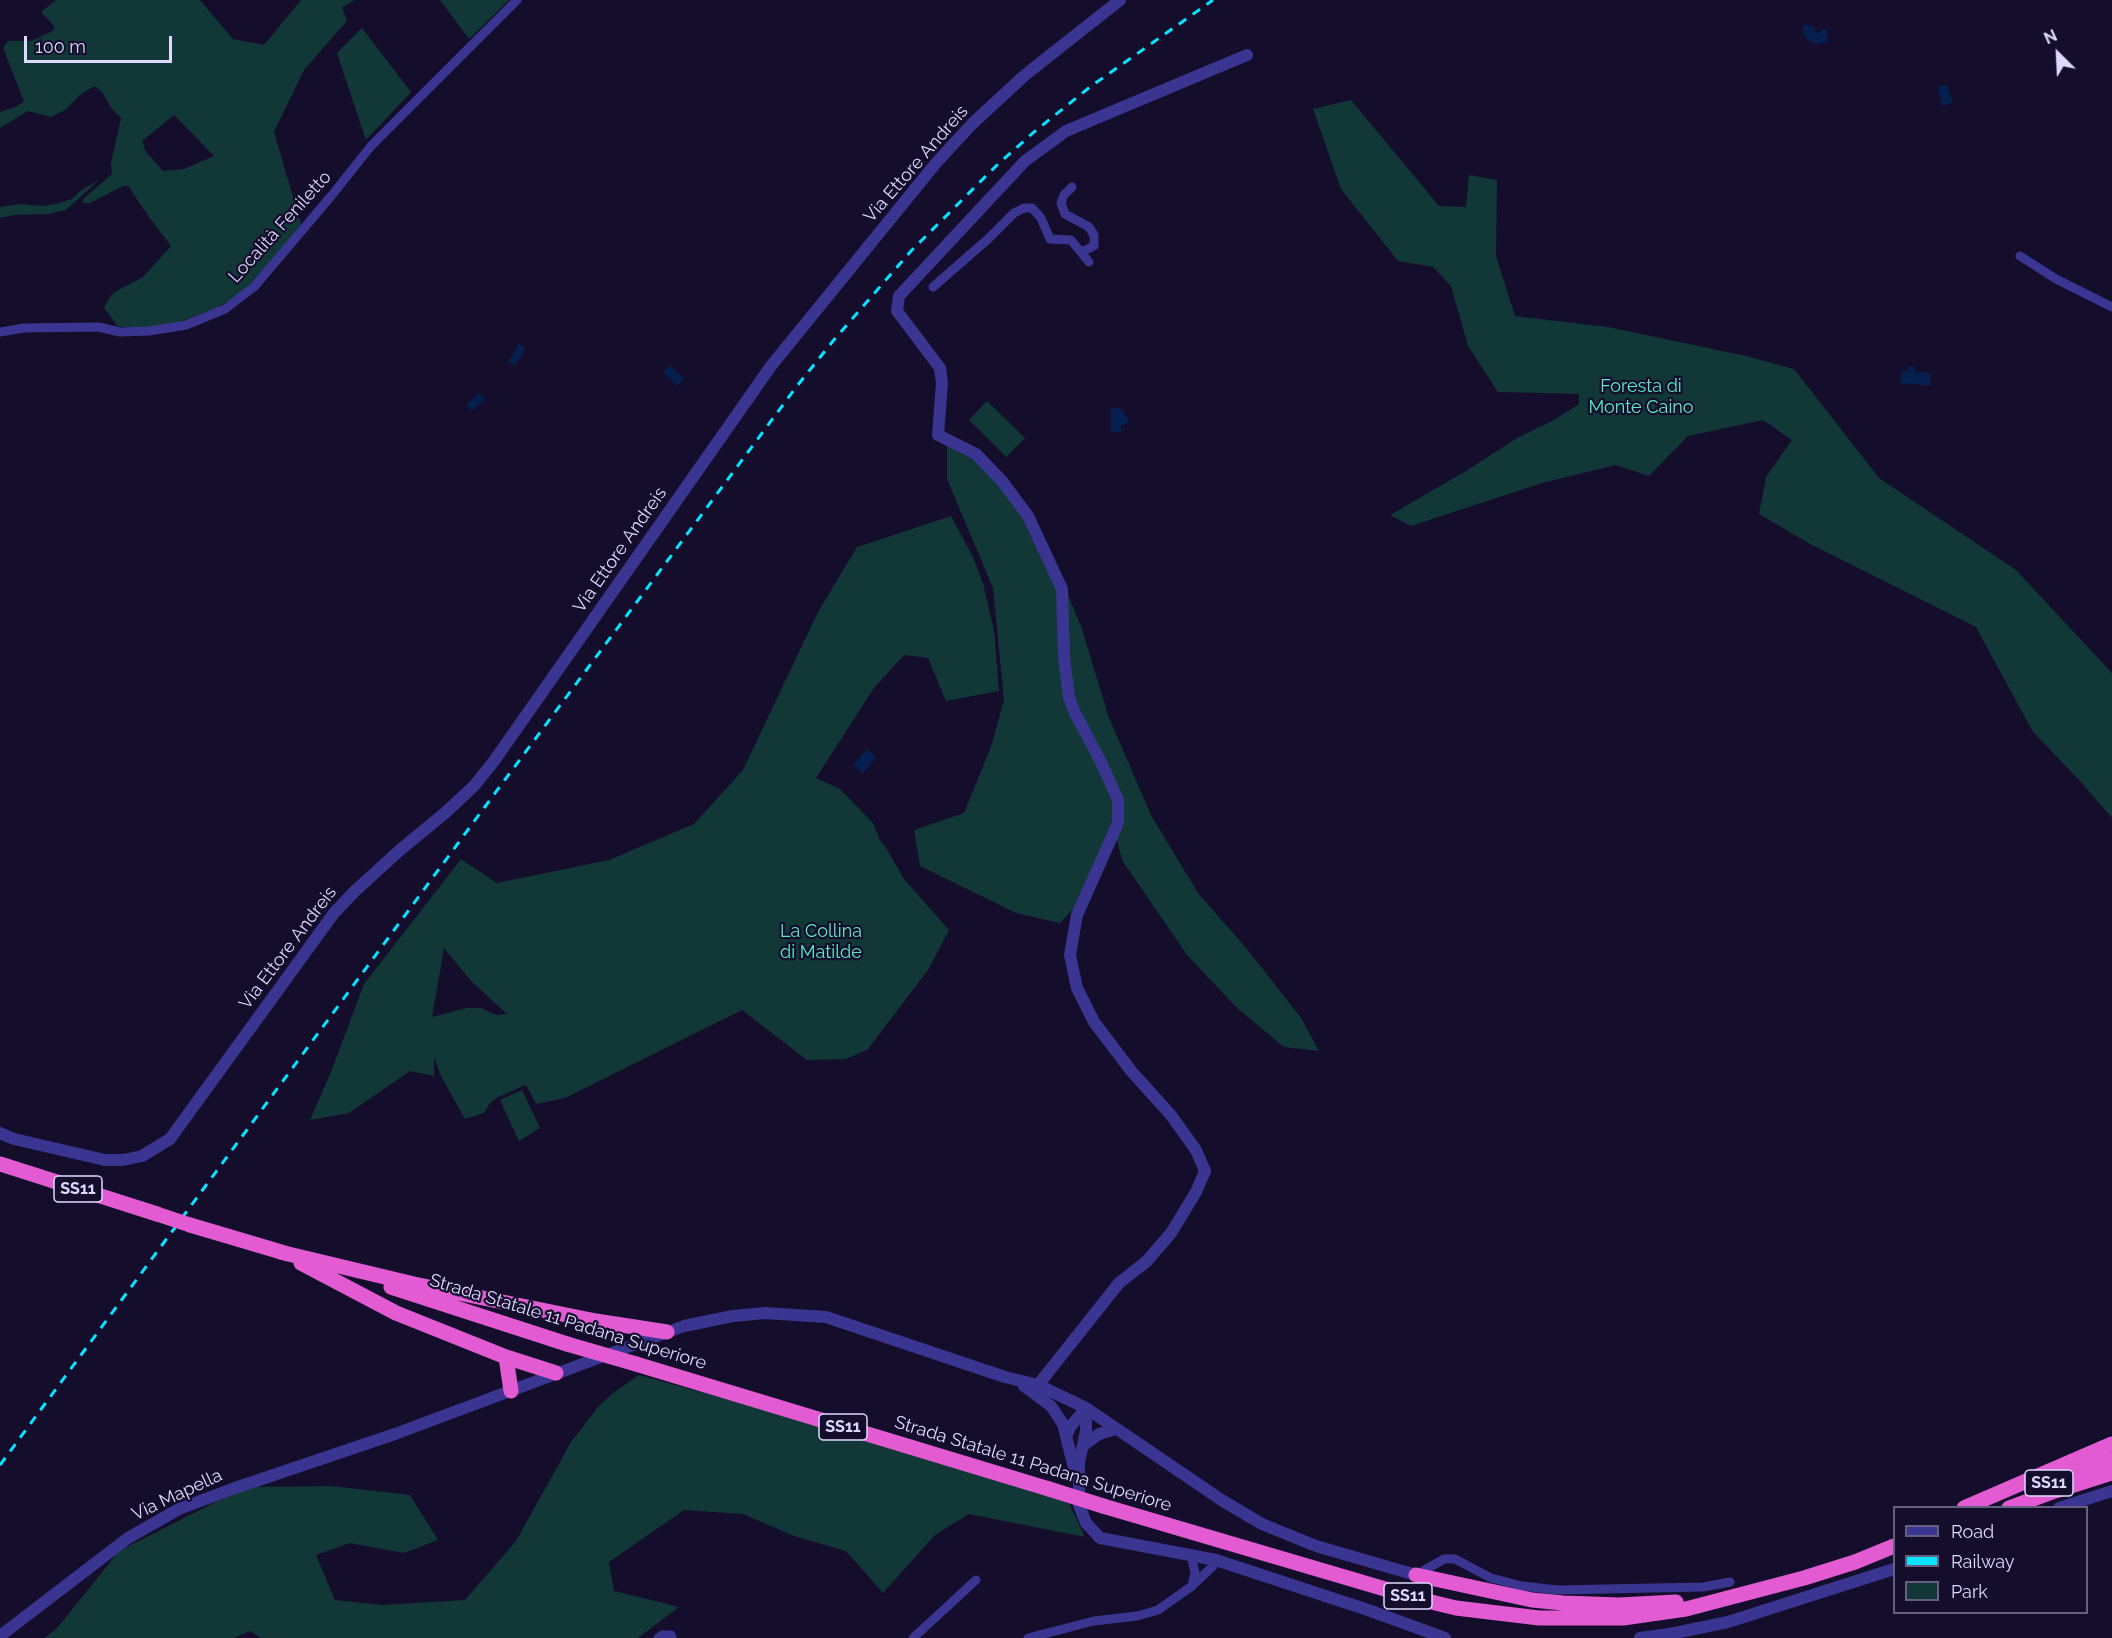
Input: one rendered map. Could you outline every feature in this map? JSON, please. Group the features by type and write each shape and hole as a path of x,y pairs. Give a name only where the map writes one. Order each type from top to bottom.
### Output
{"highway":[{"name":"Strada Statale 11 Padana Superiore","path":"0,1164 567,1344 1335,1575 1456,1608 1539,1618 1596,1619 1662,1613 1786,1584 1855,1562 1893,1545"},
{"path":"280,1252 425,1286 596,1321 667,1332"},
{"path":"280,1252 396,1313 506,1357 556,1373"},
{"path":"506,1357 511,1391"},
{"path":"1969,1506 2112,1444"},
{"name":"SS11","path":"1993,1506 2112,1460"},
{"path":"2014,1506 2112,1473"},
{"path":"1855,1562 1893,1541"},
{"path":"1855,1562 1893,1553"},
{"path":"1416,1575 1510,1596 1563,1603 1619,1605 1721,1601"}],"street":[{"name":"Località Feniletto","path":"0,332 24,328 98,327 120,332 149,331 186,325 225,309 254,286 371,146 517,0"},
{"name":"Via Ettore Andreis","path":"0,1133 14,1139 105,1160 123,1160 142,1156 170,1139 334,913 354,891 474,786 494,761 771,366 936,163 973,123 1025,75 1120,0"},
{"path":"1038,1385 1119,1283 1147,1261 1171,1233 1196,1192 1205,1171 1196,1150 1170,1114 1132,1072 1094,1022 1077,988 1070,955 1077,915 1118,823 1118,800 1069,697 1064,657 1062,589 1028,516 1002,481 976,454 938,435 942,383 940,368 897,311 899,296 1026,161 1066,132 1247,55"},
{"path":"1072,187 1064,195 1061,203 1065,214 1089,228 1094,235 1094,246 1081,252"},
{"path":"933,287 1014,213 1024,208 1032,208 1041,218 1050,239 1071,240 1089,262"},
{"path":"2020,256 2056,279 2112,307"},
{"name":"Via Mapella","path":"0,1636 128,1538 179,1509 395,1434 684,1326 733,1316 765,1313 826,1317 1014,1379"},
{"path":"1014,1379 1038,1385 1086,1408 1223,1501 1262,1524 1316,1546 1416,1575 1444,1559 1455,1559 1491,1578 1522,1586 1557,1590 1668,1589 1703,1587 1730,1582"},
{"path":"1014,1379 1051,1406 1063,1424 1078,1482"},
{"path":"1067,1435 1070,1427 1086,1408"},
{"path":"1086,1408 1086,1431 1079,1463 1079,1505 1086,1523 1100,1538 1216,1560 1426,1635 1445,1638"},
{"path":"1084,1445 1099,1434 1116,1429"},
{"path":"2065,1506 2112,1491"},
{"path":"1191,1555 1195,1573 1192,1586"},
{"path":"1028,1638 1094,1621 1137,1616 1158,1610 1192,1586 1213,1566 1216,1560"},
{"path":"1640,1638 1728,1622 1893,1569"},
{"path":"913,1638 976,1580"},
{"path":"658,1638 662,1635 671,1635 672,1638"}],"green space":[{"path":"56,0 200,0 233,39 264,45 301,0 355,0 342,7 347,21 304,70 274,132 301,224 288,244 245,291 216,308 172,325 145,330 117,326 104,307 113,293 143,277 171,246 128,186 123,186 90,203 83,203 83,199 112,174 111,163 121,118 95,86 81,94 65,110 51,117 28,111 0,128 0,112 16,107 24,101 3,48 8,41 31,41 51,32 55,27 41,12","holes":["174,115 214,156 184,169 163,171 146,152 142,141"]},
{"path":"440,0 509,0 469,39"},
{"path":"362,28 411,92 366,140 337,53"},
{"name":"Foresta di Monte Caino","path":"1351,100 1439,206 1466,207 1469,175 1497,180 1496,256 1515,316 1608,327 1746,356 1794,369 1879,478 2016,570 2112,673 2112,818 2033,732 1976,627 1810,544 1759,514 1766,477 1792,440 1763,420 1688,436 1649,476 1616,465 1542,483 1411,526 1390,515 1517,438 1552,421 1579,404 1579,394 1498,392 1468,346 1451,286 1433,267 1398,261 1341,189 1313,109"},
{"path":"99,180 66,210 48,214 14,215 0,218 0,207 19,204 42,206 56,204 72,199 80,191"},
{"path":"987,401 1025,438 1006,457 969,420"},
{"path":"947,437 956,438 1040,529 1081,626 1109,718 1152,817 1198,893 1247,949 1301,1018 1319,1051 1284,1047 1237,1008 1187,955 1122,860 1116,836 1096,885 1060,923 1016,913 920,866 914,830 964,813 991,747 1004,700 993,588 947,479"},
{"name":"La Collina di Matilde","path":"951,516 973,557 983,583 994,630 999,691 946,701 928,658 904,655 874,688 816,778 840,789 873,823 880,840 904,879 949,930 928,970 868,1049 846,1059 807,1060 742,1010 565,1098 536,1104 526,1085 498,1097 490,1103 484,1113 465,1119 441,1076 434,1057 434,1076 410,1071 349,1113 310,1120 331,1072 364,984 461,859 497,883 609,860 694,824 743,770 818,612 857,547","holes":["444,948 471,981 507,1014 496,1015 481,1008 466,1008 432,1017"]},
{"path":"522,1090 540,1128 519,1141 500,1100"},
{"path":"639,1375 829,1427 1069,1503 1085,1537 969,1514 935,1535 883,1593 846,1551 794,1536 743,1514 684,1510 609,1562 614,1591 679,1607 638,1638 261,1638 250,1631 234,1638 45,1638 58,1627 119,1551 253,1483 256,1487 332,1486 410,1495 438,1540 404,1553 350,1543 316,1555 335,1600 381,1605 465,1600 516,1541 571,1442 598,1407 613,1393"}],"water":[{"path":"1806,24 1815,28 1815,32 1820,33 1821,29 1827,29 1827,41 1820,44 1812,43 1803,32"},
{"path":"1947,84 1953,102 1943,106 1937,87"},
{"path":"519,344 526,348 515,366 508,362"},
{"path":"670,365 684,379 677,386 663,372"},
{"path":"1909,366 1915,367 1915,372 1931,373 1930,386 1900,383 1902,370 1908,371"},
{"path":"479,393 485,399 472,411 466,405"},
{"path":"1119,407 1130,422 1121,426 1121,432 1111,432 1111,408"},
{"path":"867,749 876,757 863,773 853,765"}],"railway":[{"path":"0,1465 484,808 797,386 833,341 911,251 996,166 1090,87 1213,0"}]}
